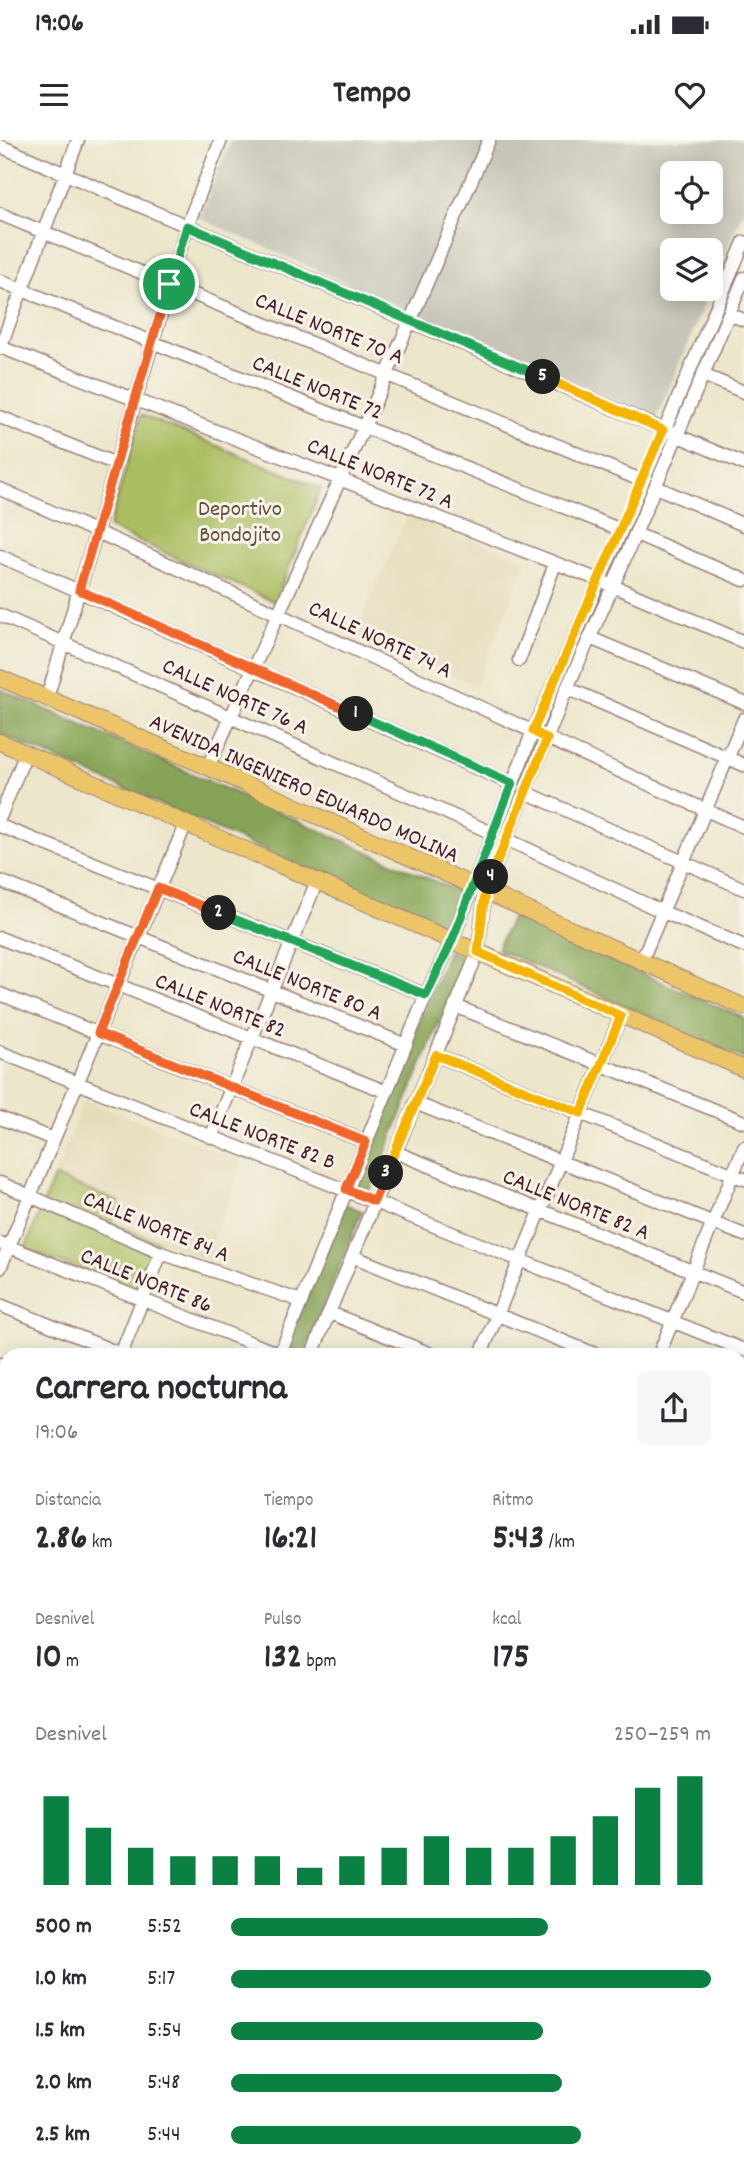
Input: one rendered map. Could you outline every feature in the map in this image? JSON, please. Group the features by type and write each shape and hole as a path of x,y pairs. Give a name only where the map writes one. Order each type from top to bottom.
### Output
{"main road":[{"name":"AVENIDA INGENIERO EDUARDO MOLINA","path":"0,678 208,767 744,1007"},
{"path":"0,742 744,1069"}],"street":[{"path":"0,347 78,140"},
{"path":"47,698 187,226 221,140"},
{"path":"208,767 364,427 489,140"},
{"path":"0,146 744,464"},
{"name":"CALLE NORTE 70 A","path":"0,214 643,481"},
{"path":"315,1348 478,952 479,889 492,833 533,731 744,242"},
{"path":"281,1348 426,995 506,839 567,688 636,534 744,278"},
{"name":"CALLE NORTE 72","path":"0,281 621,530"},
{"path":"729,314 744,320"},
{"name":"CALLE NORTE 72 A","path":"0,347 599,580 744,642"},
{"path":"703,375 744,392"},
{"path":"0,417 116,464"},
{"path":"656,487 744,525"},
{"name":"CALLE NORTE 74 A","path":"0,489 744,827"},
{"path":"636,534 744,580"},
{"path":"0,556 512,783"},
{"path":"519,660 555,564"},
{"name":"CALLE NORTE 76 A","path":"0,615 492,833"},
{"path":"590,638 744,704"},
{"path":"567,688 744,765"},
{"path":"641,962 744,719"},
{"path":"0,817 26,754"},
{"path":"525,792 744,889"},
{"path":"0,1268 4,1245 30,1195 186,823"},
{"path":"0,826 426,995"},
{"path":"506,839 661,911 744,946"},
{"name":"CALLE NORTE 80 A","path":"0,881 406,1045"},
{"path":"211,1137 317,881"},
{"name":"CALLE NORTE 82","path":"0,938 387,1092"},
{"path":"0,994 366,1142"},
{"path":"455,1006 744,1122"},
{"path":"484,1348 621,1016"},
{"name":"CALLE NORTE 82 B","path":"0,1052 739,1348"},
{"path":"436,1055 738,1177"},
{"path":"415,1103 744,1235"},
{"path":"0,1118 53,1139"},
{"path":"661,1348 713,1223 738,1177 744,1147"},
{"name":"CALLE NORTE 82 A","path":"396,1152 744,1292"},
{"name":"CALLE NORTE 84 A","path":"0,1183 161,1253 301,1301"},
{"name":"CALLE NORTE 86","path":"4,1245 264,1348"},
{"path":"123,1348 161,1253"},
{"path":"352,1256 580,1348"},
{"path":"0,1305 106,1348"},
{"path":"330,1313 416,1348"}],"shaded area":[{"path":"231,140 744,140 744,208 723,258 723,238 660,238 660,301 705,301 656,419 199,218"},
{"path":"408,516 527,560 476,686 355,632"},
{"path":"84,1100 243,1161 206,1259 111,1223 119,1202 54,1177"}],"green space":[{"name":"Deportivo Bondojito","path":"141,415 321,488 275,602 109,528"},
{"path":"0,689 459,892 443,929 0,734"},
{"path":"512,917 744,1018 744,1059 497,949"},
{"path":"448,951 465,958 370,1191 354,1184"},
{"path":"54,1177 119,1202 111,1223 159,1242 139,1293 25,1249"},
{"path":"345,1204 362,1211 306,1348 287,1347"}],"route":[{"path":"187,226 663,430 533,731 547,739 485,892 478,952 621,1016 581,1113 436,1055 374,1201 346,1189 366,1142 98,1033 158,888 426,995 452,940 512,783 79,590 169,284 187,226"}]}
